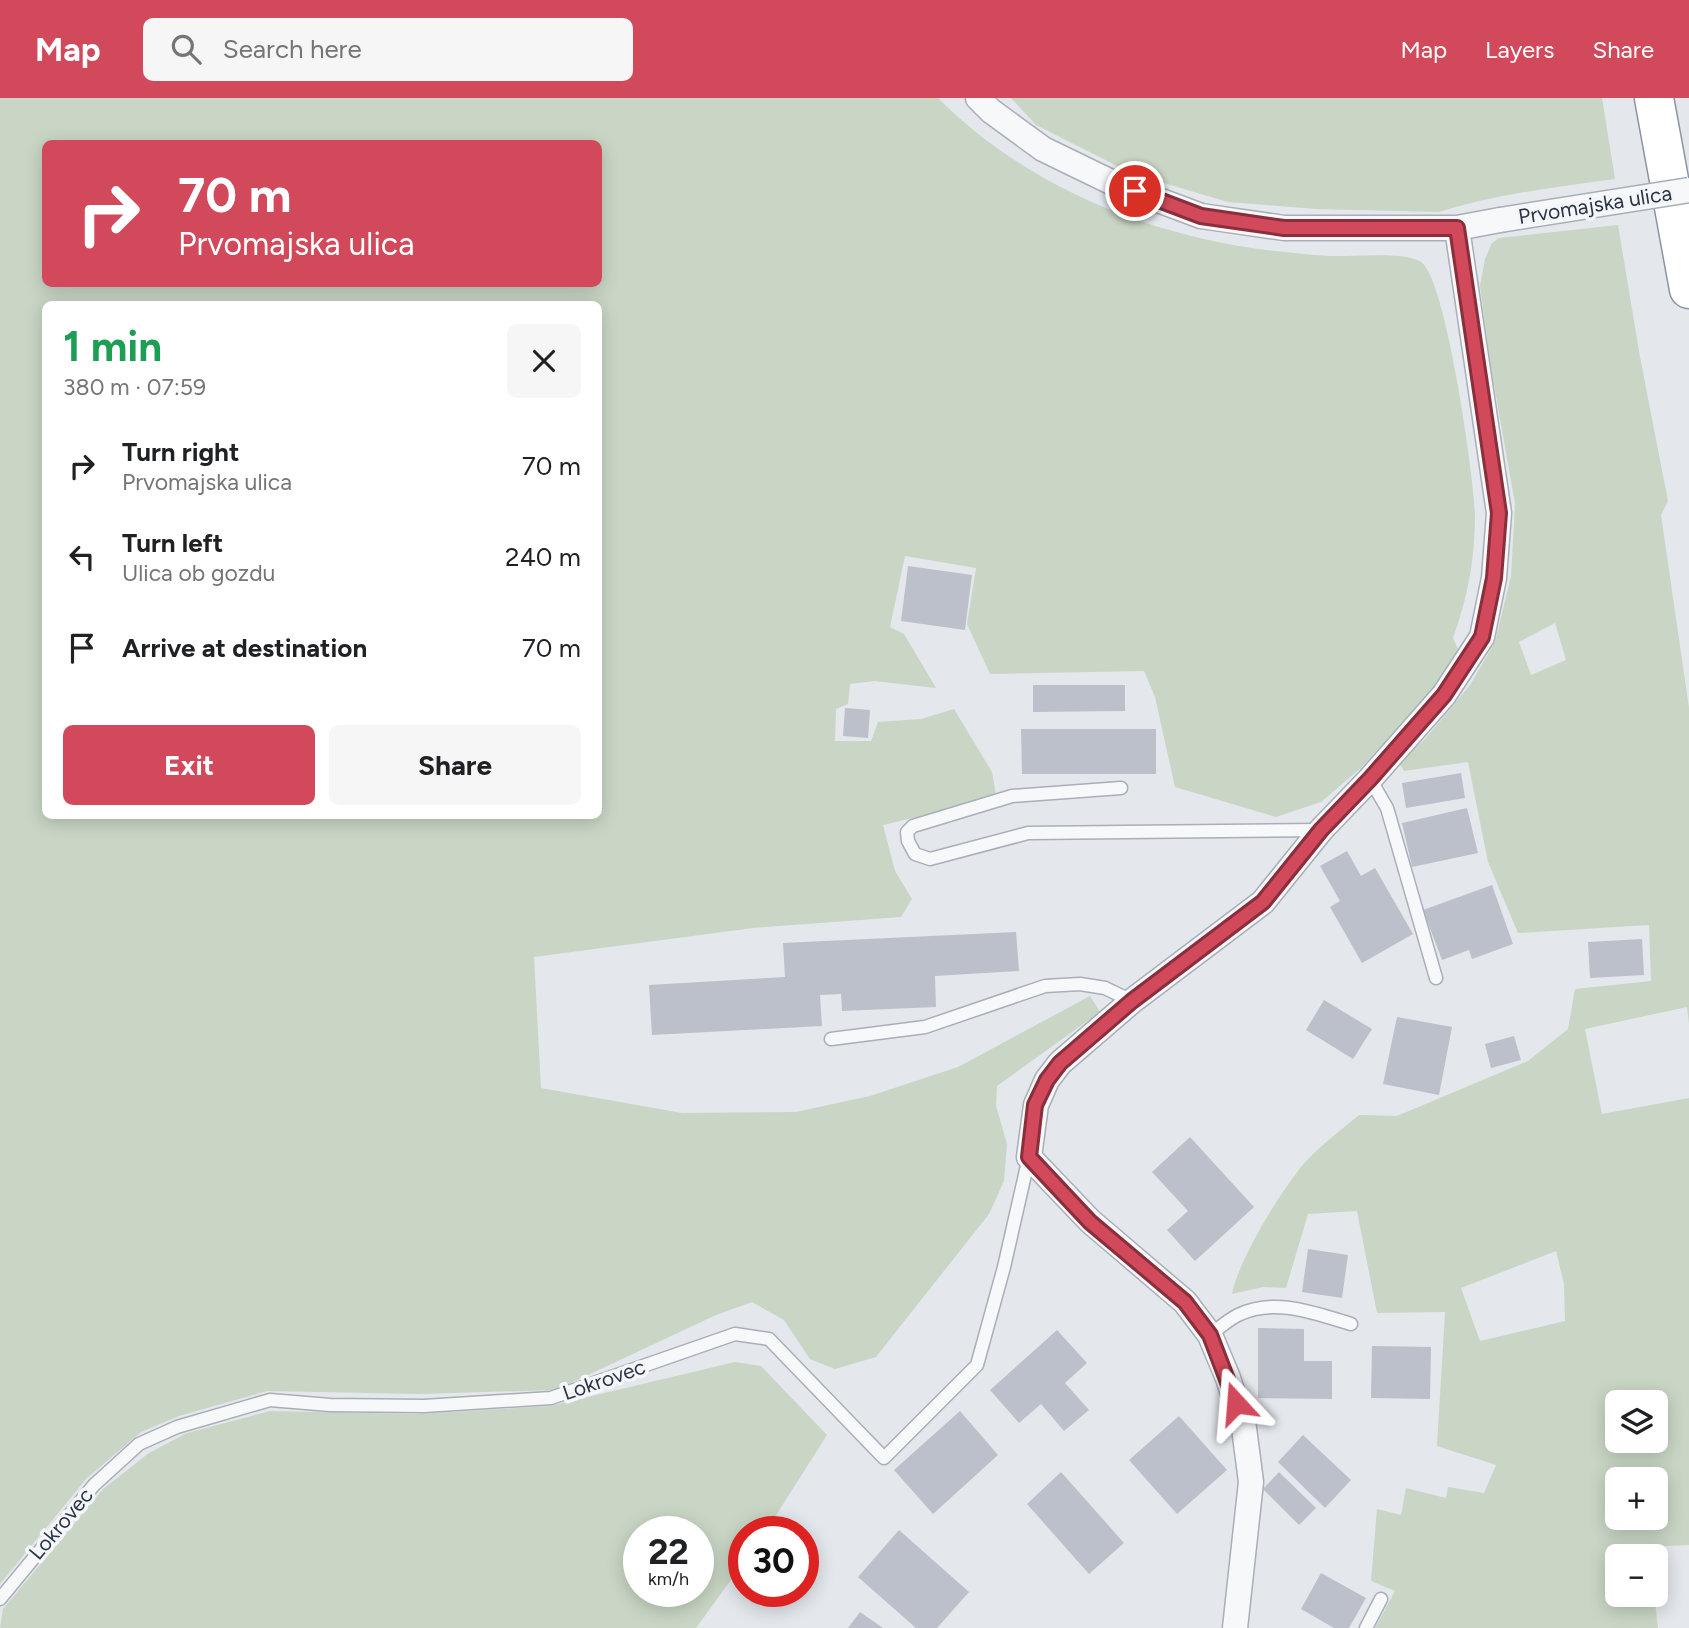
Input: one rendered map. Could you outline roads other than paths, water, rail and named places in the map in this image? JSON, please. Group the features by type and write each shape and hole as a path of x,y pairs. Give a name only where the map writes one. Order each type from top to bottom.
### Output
{"highway":[{"path":"1654,98 1689,289"}],"street":[{"name":"Prvomajska ulica","path":"978,98 991,111 1043,149 1113,183 1201,216 1284,228 1457,228 1689,190"},
{"path":"1235,1628 1251,1482 1244,1428 1228,1378 1210,1335 1185,1302 1090,1222 1029,1157 1035,1105 1047,1080 1060,1063 1132,1001 1263,902 1321,830 1444,695 1482,637 1494,578 1499,513 1457,228"}],"lane":[{"path":"1370,779 1387,808 1436,978"},
{"path":"1121,789 1012,796 913,826 907,832 908,841 915,854 930,859 1028,833 1321,830"},
{"path":"831,1039 925,1027 1045,986 1080,984 1105,988 1132,1001"},
{"name":"Lokrovec","path":"0,1599 93,1485 139,1444 177,1427 270,1400 330,1405 425,1406 551,1398 735,1334 769,1339 884,1458 977,1365 1004,1267 1029,1157"},
{"path":"1210,1335 1235,1316 1258,1307 1296,1307 1351,1324"},
{"path":"1366,1628 1381,1599"}]}
